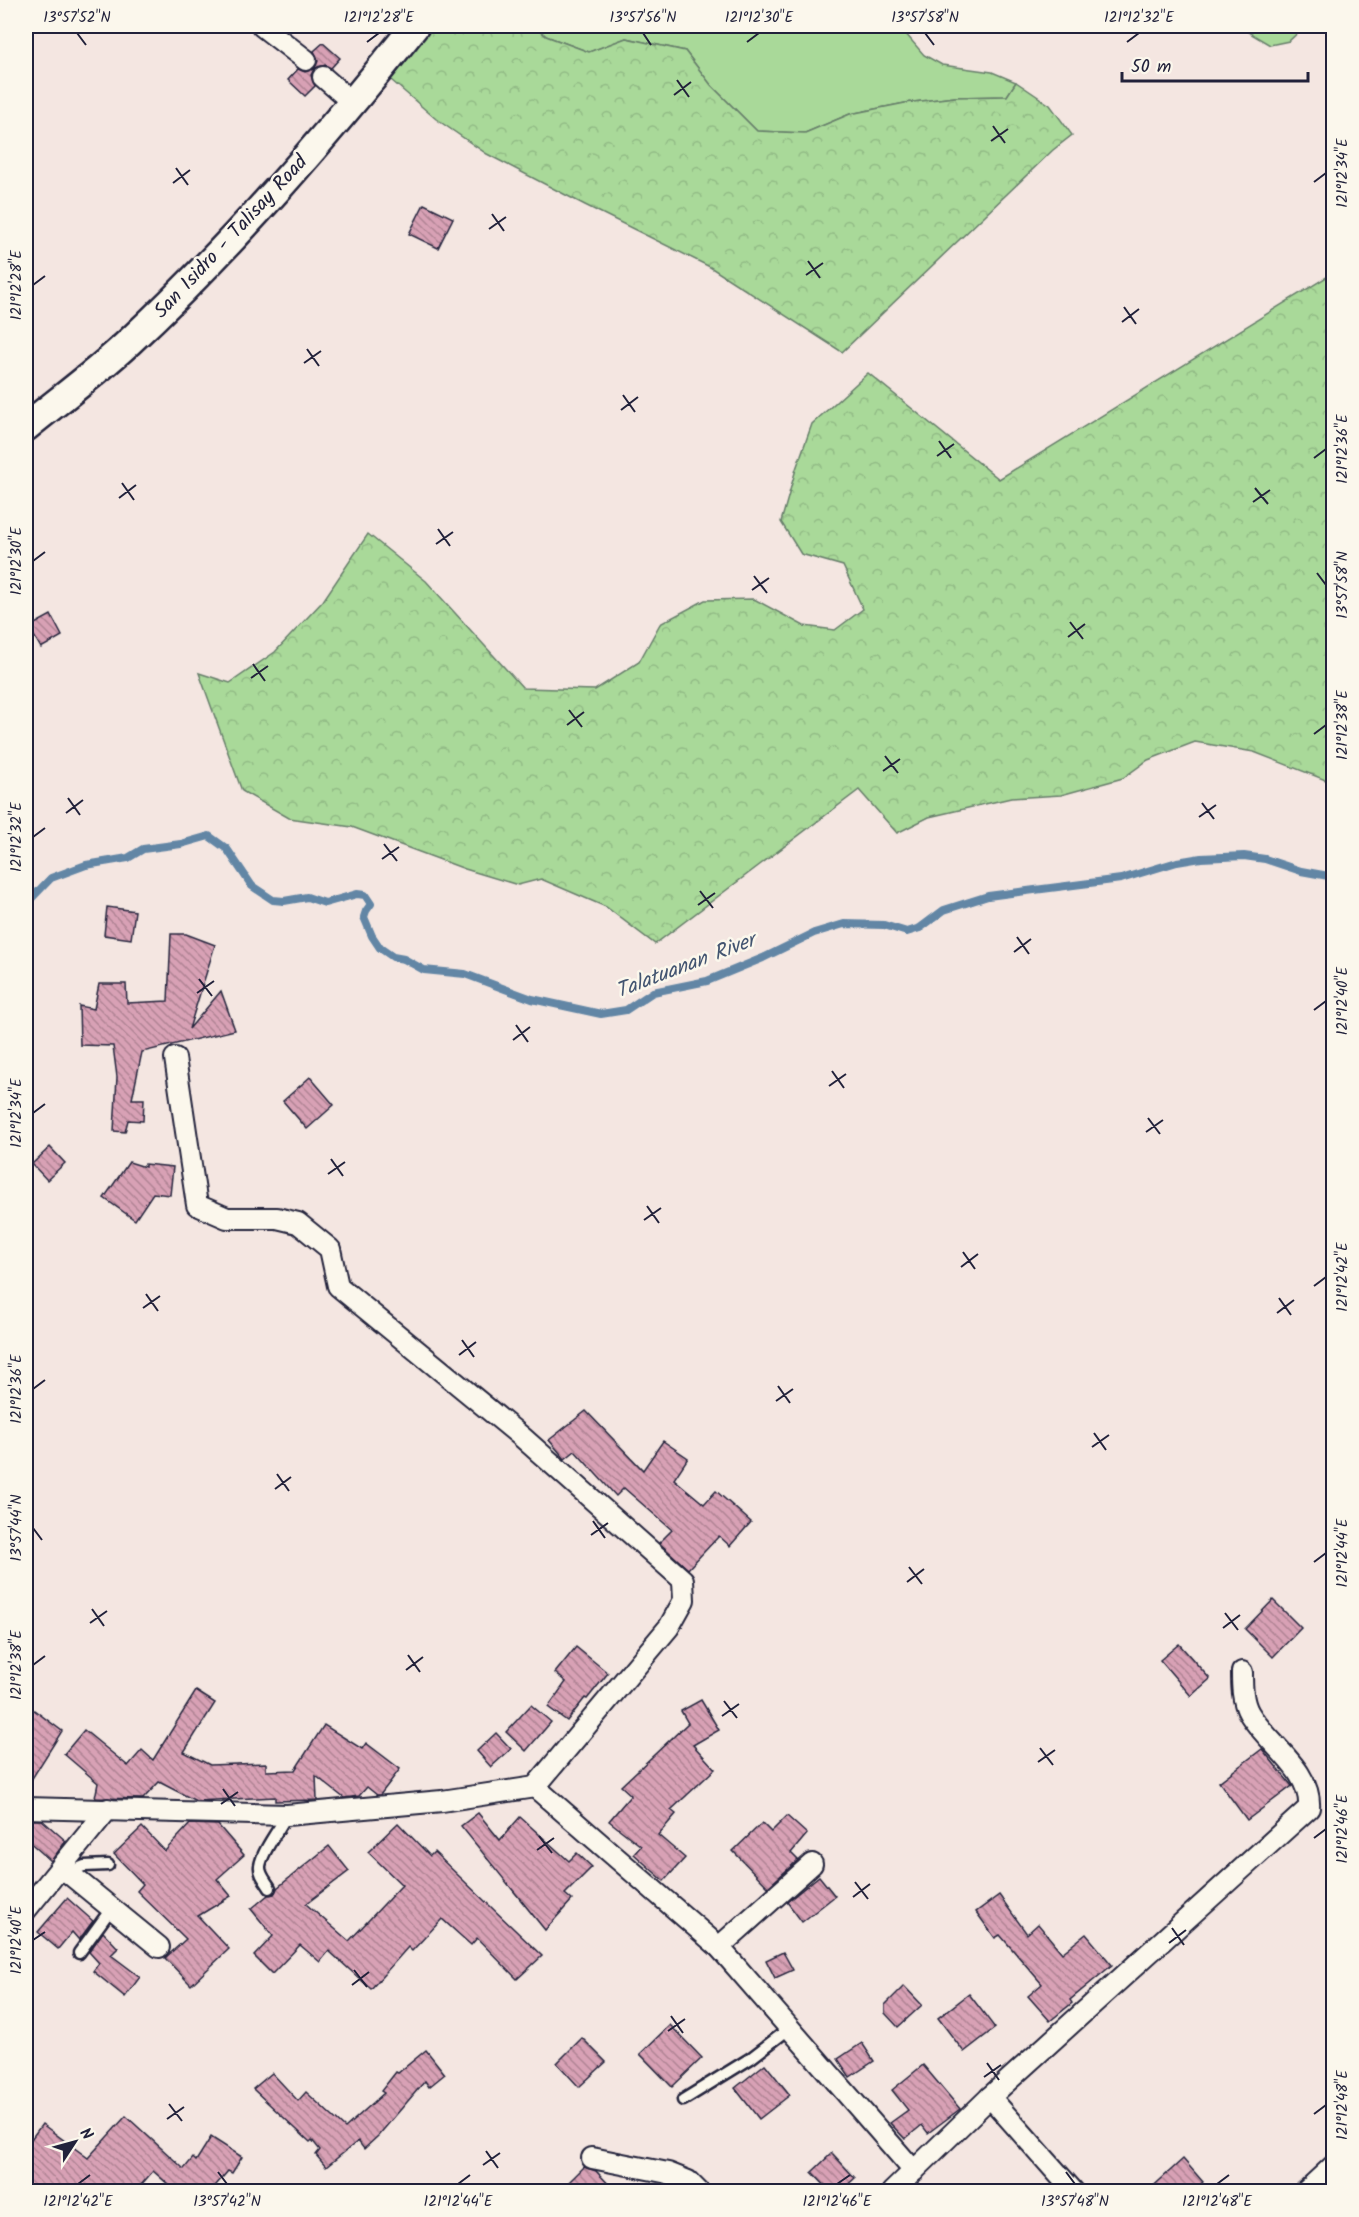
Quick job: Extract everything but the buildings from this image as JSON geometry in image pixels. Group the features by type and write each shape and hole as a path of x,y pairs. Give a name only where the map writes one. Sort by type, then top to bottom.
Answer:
{"street":[{"path":"262,26 306,60"},
{"name":"San Isidro - Talisay Road","path":"26,427 127,344 268,201 415,26"},
{"path":"323,77 352,102"},
{"path":"26,1808 288,1815 442,1801 535,1787 669,1627 684,1600 683,1580 522,1437 338,1286 330,1249 298,1223 276,1218 226,1218 197,1205 175,1058"},
{"path":"892,2192 990,2097 1309,1808 1310,1799 1305,1782 1248,1712 1242,1690 1242,1672"},
{"path":"535,1787 719,1947 914,2171"},
{"path":"26,1910 64,1870 108,1809"},
{"path":"719,1947 812,1864"},
{"path":"64,1870 159,1947"},
{"path":"990,2097 1074,2192"},
{"path":"592,2158 668,2173 688,2181 699,2192"},
{"path":"1305,2192 1334,2165"}],"lane":[{"path":"270,1888 262,1875 260,1866 267,1849 288,1815"},
{"path":"64,1870 108,1865"},
{"path":"79,1953 111,1908"},
{"path":"682,2100 751,2058 790,2028"}],"green space":[{"path":"432,26 535,26 546,36 589,52 626,38 685,51 711,85 757,131 805,133 850,114 905,103 955,97 1007,96 1016,82 1050,105 1072,135 1053,150 842,352 710,267 487,154 436,119 391,80"},
{"path":"535,26 899,26 924,55 942,65 992,72 1016,82 1007,96 955,97 905,103 850,114 805,133 757,131 711,85 685,51 626,38 589,52 546,36"},
{"path":"1238,26 1305,26 1289,41 1270,45"},
{"path":"1333,273 1333,783 1254,752 1195,742 1148,760 1123,778 1061,795 1011,798 929,817 897,833 859,790 655,944 606,907 541,879 518,885 465,869 352,827 289,818 242,791 199,673 230,683 275,652 323,601 368,534 426,581 523,688 595,690 639,662 660,624 705,600 754,599 804,626 835,630 863,609 843,566 801,554 781,522 812,424 868,373 999,479"}],"waterway":[{"name":"Talatuanan River","path":"26,904 51,878 86,865 128,858 143,849 181,844 209,836 227,849 252,886 273,900 284,901 307,897 325,903 357,894 365,895 371,904 364,917 372,936 380,948 393,957 404,959 424,970 465,974 532,999 601,1014 626,1010 653,992 707,981 763,958 814,933 844,924 884,925 907,932 920,928 944,910 988,896 1121,879 1177,862 1201,858 1244,856 1265,859 1301,871 1334,877"}]}
